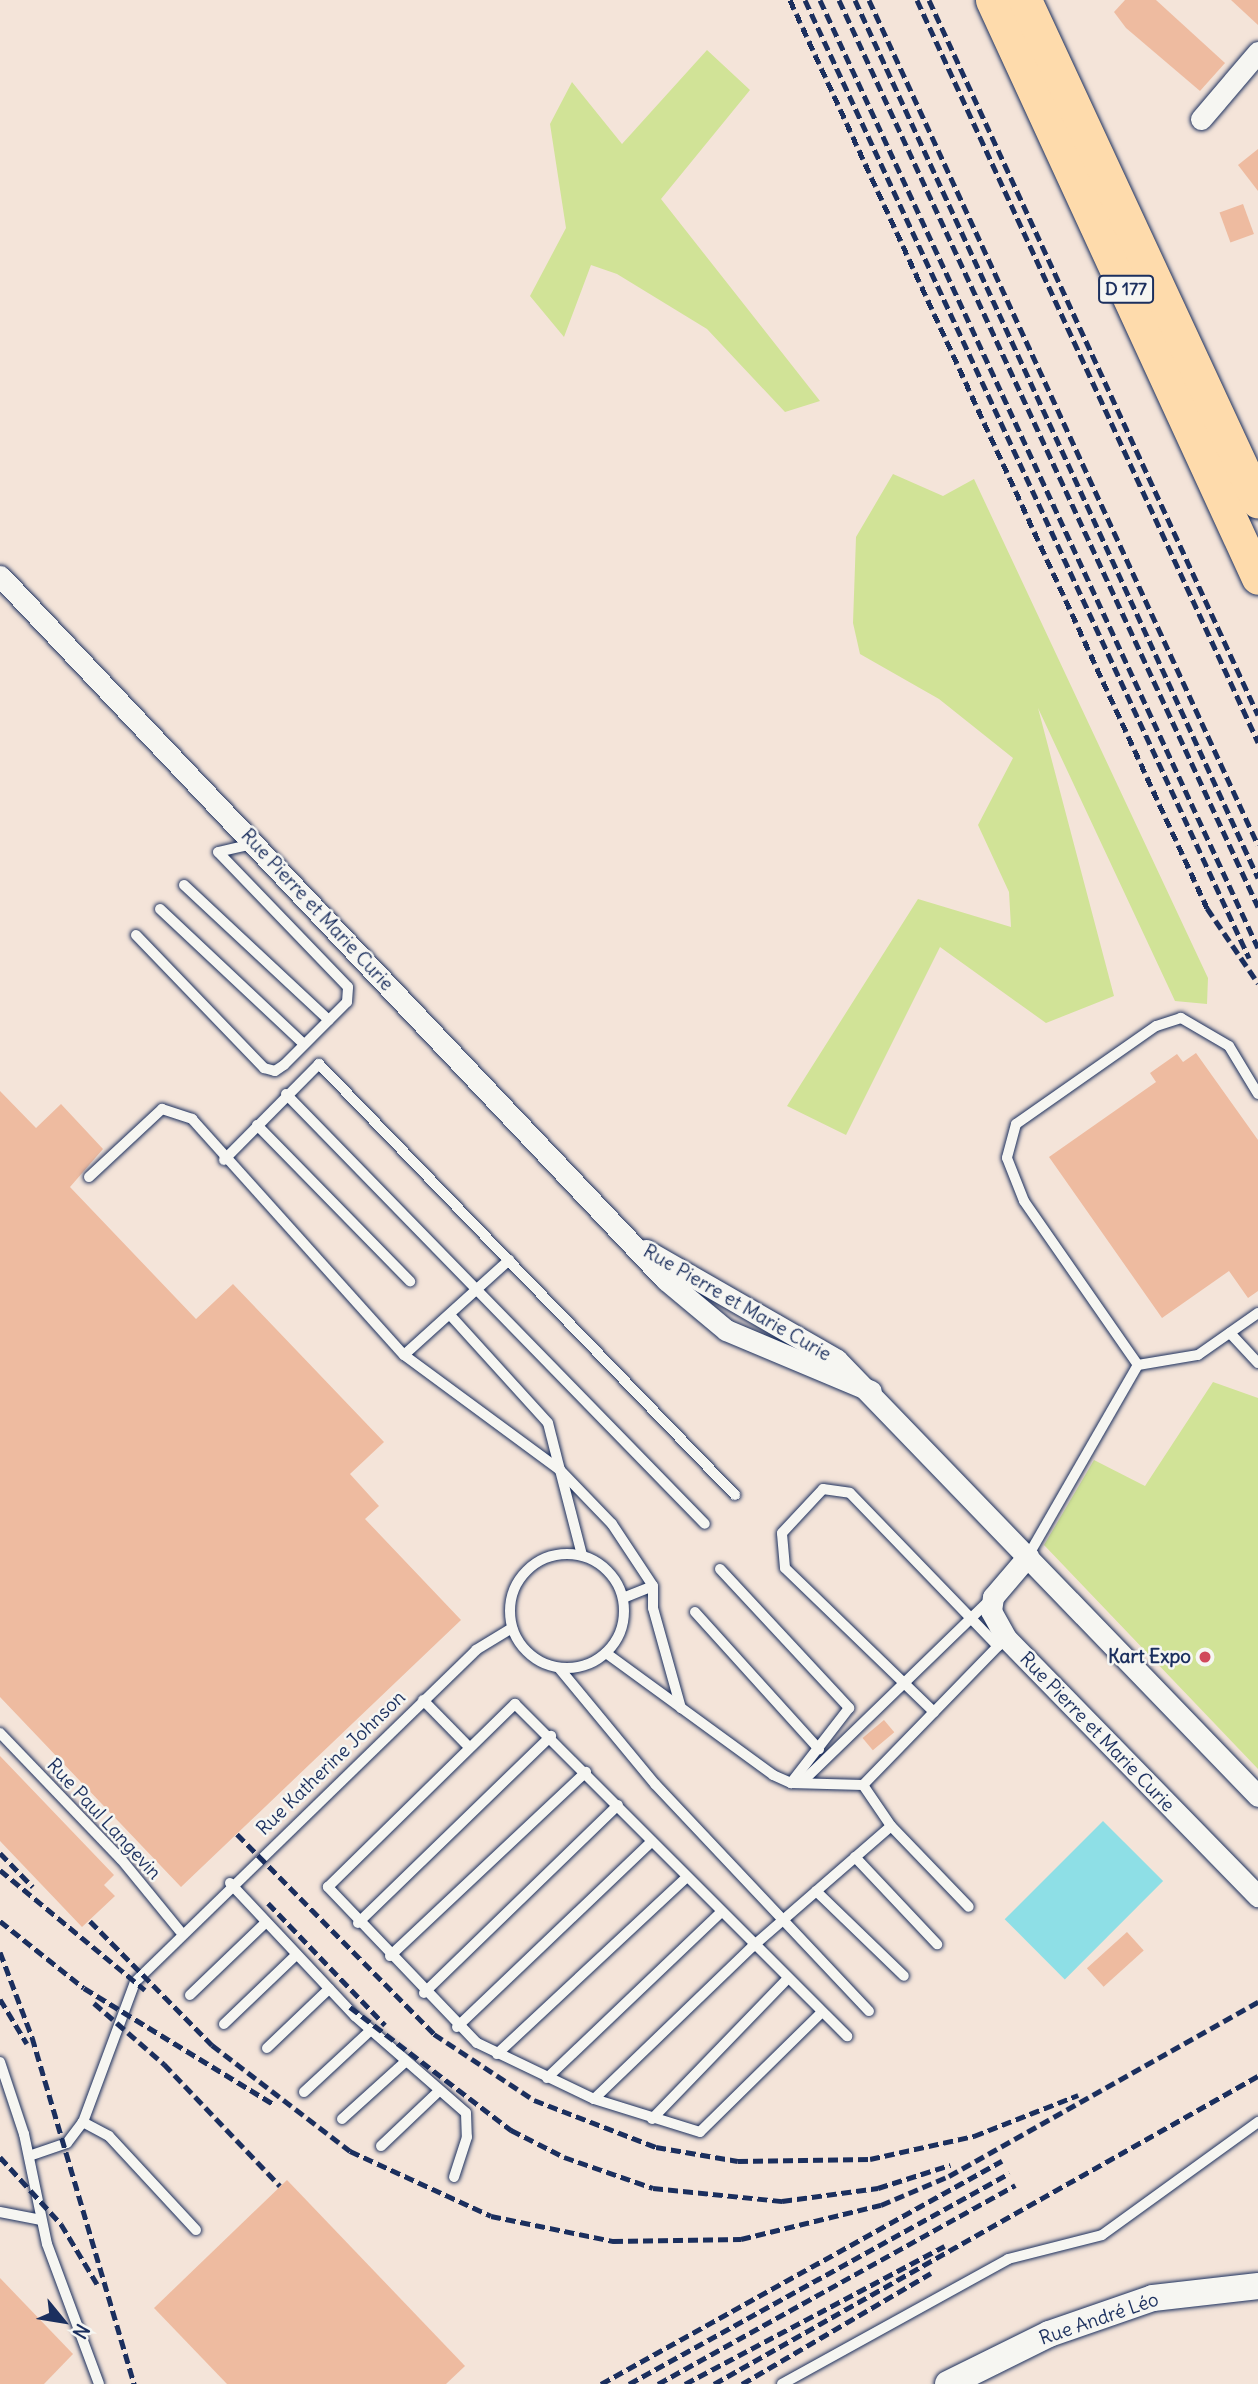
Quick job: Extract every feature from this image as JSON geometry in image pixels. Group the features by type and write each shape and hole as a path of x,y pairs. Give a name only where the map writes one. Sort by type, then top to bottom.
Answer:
{"highway":[{"name":"D 177","path":"992,0 1258,578"},
{"name":"D 177","path":"1025,0 1258,502"}],"street":[{"path":"1201,119 1258,52"},
{"name":"Rue Pierre et Marie Curie","path":"0,576 635,1244 726,1330 871,1391"},
{"name":"Rue Pierre et Marie Curie","path":"635,1244 808,1342 871,1391 1258,1796"},
{"path":"993,1597 1028,1556"},
{"name":"Rue Pierre et Marie Curie","path":"993,1597 991,1611 1002,1642 1258,1896"},
{"name":"Rue André Léo","path":"948,2384 1049,2334 1153,2298 1258,2286"}],"lane":[{"path":"136,935 264,1068 275,1071 347,1002 348,987 218,852 254,843"},
{"path":"184,885 329,1020"},
{"path":"160,909 304,1044"},
{"path":"1138,1365 1024,1201 1007,1158 1016,1124 1156,1026 1181,1018 1229,1046 1258,1094"},
{"path":"224,1160 286,1094 319,1064 735,1495"},
{"path":"286,1094 475,1291 705,1524"},
{"path":"89,1177 162,1110 192,1119 224,1160 404,1355 560,1470 612,1524 653,1586 653,1608 681,1708"},
{"path":"257,1125 410,1281"},
{"path":"404,1355 451,1316 509,1260"},
{"path":"1138,1365 1198,1355 1258,1313"},
{"path":"451,1316 548,1423 582,1556"},
{"path":"1230,1333 1258,1363"},
{"path":"1028,1556 1138,1365"},
{"path":"606,1653 681,1708 796,1783 863,1785 934,1712 1002,1642 971,1619 850,1493 823,1489 782,1533 779,1554 785,1568 934,1712"},
{"path":"562,1553 582,1556 608,1571 623,1598 624,1618 606,1653 579,1667 559,1668 540,1662 512,1628 511,1597 532,1566 562,1553"},
{"path":"720,1569 845,1697 847,1716 819,1749 796,1783"},
{"path":"623,1598 653,1586"},
{"path":"796,1783 993,1597"},
{"path":"695,1612 819,1749"},
{"name":"Rue Katherine Johnson","path":"83,2122 135,1982 180,1931 476,1650 512,1628"},
{"path":"559,1668 655,1784 869,2011"},
{"path":"423,1700 469,1747"},
{"path":"822,2012 707,2130 652,2119 594,2099 547,2078 497,2054 457,2027 330,1893 331,1880 515,1704 551,1736 752,1947 787,1979 822,2012 847,2036"},
{"name":"Rue Paul Langevin","path":"0,1733 121,1859 180,1931"},
{"path":"358,1923 551,1736"},
{"path":"390,1956 586,1772"},
{"path":"863,1785 891,1826 969,1907"},
{"path":"424,1993 618,1805"},
{"path":"594,2099 752,1947 891,1826"},
{"path":"457,2027 652,1841"},
{"path":"855,1857 937,1944"},
{"path":"497,2054 686,1878"},
{"path":"230,1883 328,1989 405,2062 466,2113 467,2137 454,2178"},
{"path":"816,1891 904,1976"},
{"path":"547,2078 720,1913"},
{"path":"190,1995 267,1922"},
{"path":"224,2024 296,1955"},
{"path":"652,2119 787,1979"},
{"path":"267,2048 328,1989"},
{"path":"304,2092 371,2030"},
{"path":"0,2062 29,2156 41,2220 99,2384"},
{"path":"342,2119 405,2062"},
{"path":"381,2146 439,2091"},
{"path":"29,2156 67,2143 83,2122 109,2136 196,2230"},
{"path":"782,2384 1008,2259 1102,2235 1258,2122"},
{"path":"0,2212 41,2220"}],"green space":[{"path":"707,50 750,90 661,199 820,401 785,412 707,329 617,274 591,265 564,337 530,296 566,228 550,124 572,82 622,144"},
{"path":"893,474 943,496 974,479 1208,978 1207,1004 1175,1001 1038,708 1114,996 1046,1023 940,947 846,1135 787,1106 918,899 1011,927 1009,892 978,825 1013,758 939,699 860,654 853,623 856,537"},
{"name":"Kart Expo","path":"1213,1382 1258,1398 1258,1769 1044,1545 1094,1460 1145,1486"}],"water":[{"path":"1103,1821 1163,1881 1065,1979 1005,1919"}],"building":[{"path":"1125,0 1156,0 1225,63 1200,91 1126,28 1114,12"},
{"path":"1231,0 1258,0 1258,25"},
{"path":"1258,149 1258,191 1238,165"},
{"path":"1243,204 1254,234 1230,243 1220,213"},
{"path":"1196,1053 1258,1140 1258,1291 1248,1298 1229,1271 1162,1318 1049,1157 1156,1082 1150,1073 1177,1054 1183,1062"},
{"path":"0,1091 36,1128 61,1104 103,1149 70,1187 196,1319 233,1284 384,1442 350,1474 379,1506 365,1519 461,1620 181,1887 0,1697"},
{"path":"884,1720 894,1732 873,1750 863,1738"},
{"path":"0,1756 114,1875 104,1885 115,1896 82,1927 0,1841"},
{"path":"1127,1932 1144,1951 1104,1987 1087,1968"},
{"path":"287,2180 465,2366 446,2384 227,2384 154,2308"},
{"path":"0,2278 73,2354 44,2384 0,2384"}],"railway":[{"path":"790,0 1207,908 1258,983"},
{"path":"805,0 1249,958"},
{"path":"820,0 1258,948"},
{"path":"839,0 1258,907"},
{"path":"855,0 1258,878"},
{"path":"869,0 1258,845"},
{"path":"917,0 1258,742"},
{"path":"929,0 1258,715"},
{"path":"237,1834 434,2034 534,2100 656,2147 738,2161 870,2159 974,2136 1078,2095"},
{"path":"0,1853 33,1887"},
{"path":"0,1870 145,1990"},
{"path":"268,1903 385,2025"},
{"path":"0,1921 84,1988 273,2104"},
{"path":"90,1921 212,2045 350,2151 491,2216 613,2241 741,2239 881,2205 949,2176 1258,2002"},
{"path":"0,1952 32,2037 134,2384"},
{"path":"0,1999 27,2044"},
{"path":"94,2003 164,2064 280,2186"},
{"path":"350,2007 511,2130 564,2157 653,2188 782,2201 878,2188 950,2165"},
{"path":"714,2384 1258,2076"},
{"path":"0,2157 61,2224 97,2284"},
{"path":"601,2384 1002,2161"},
{"path":"629,2384 1009,2173"},
{"path":"658,2384 1015,2185"},
{"path":"685,2384 945,2246"},
{"path":"742,2384 931,2273"}],"place":[{"name":"Kart Expo","path":"1205,1657"}]}
